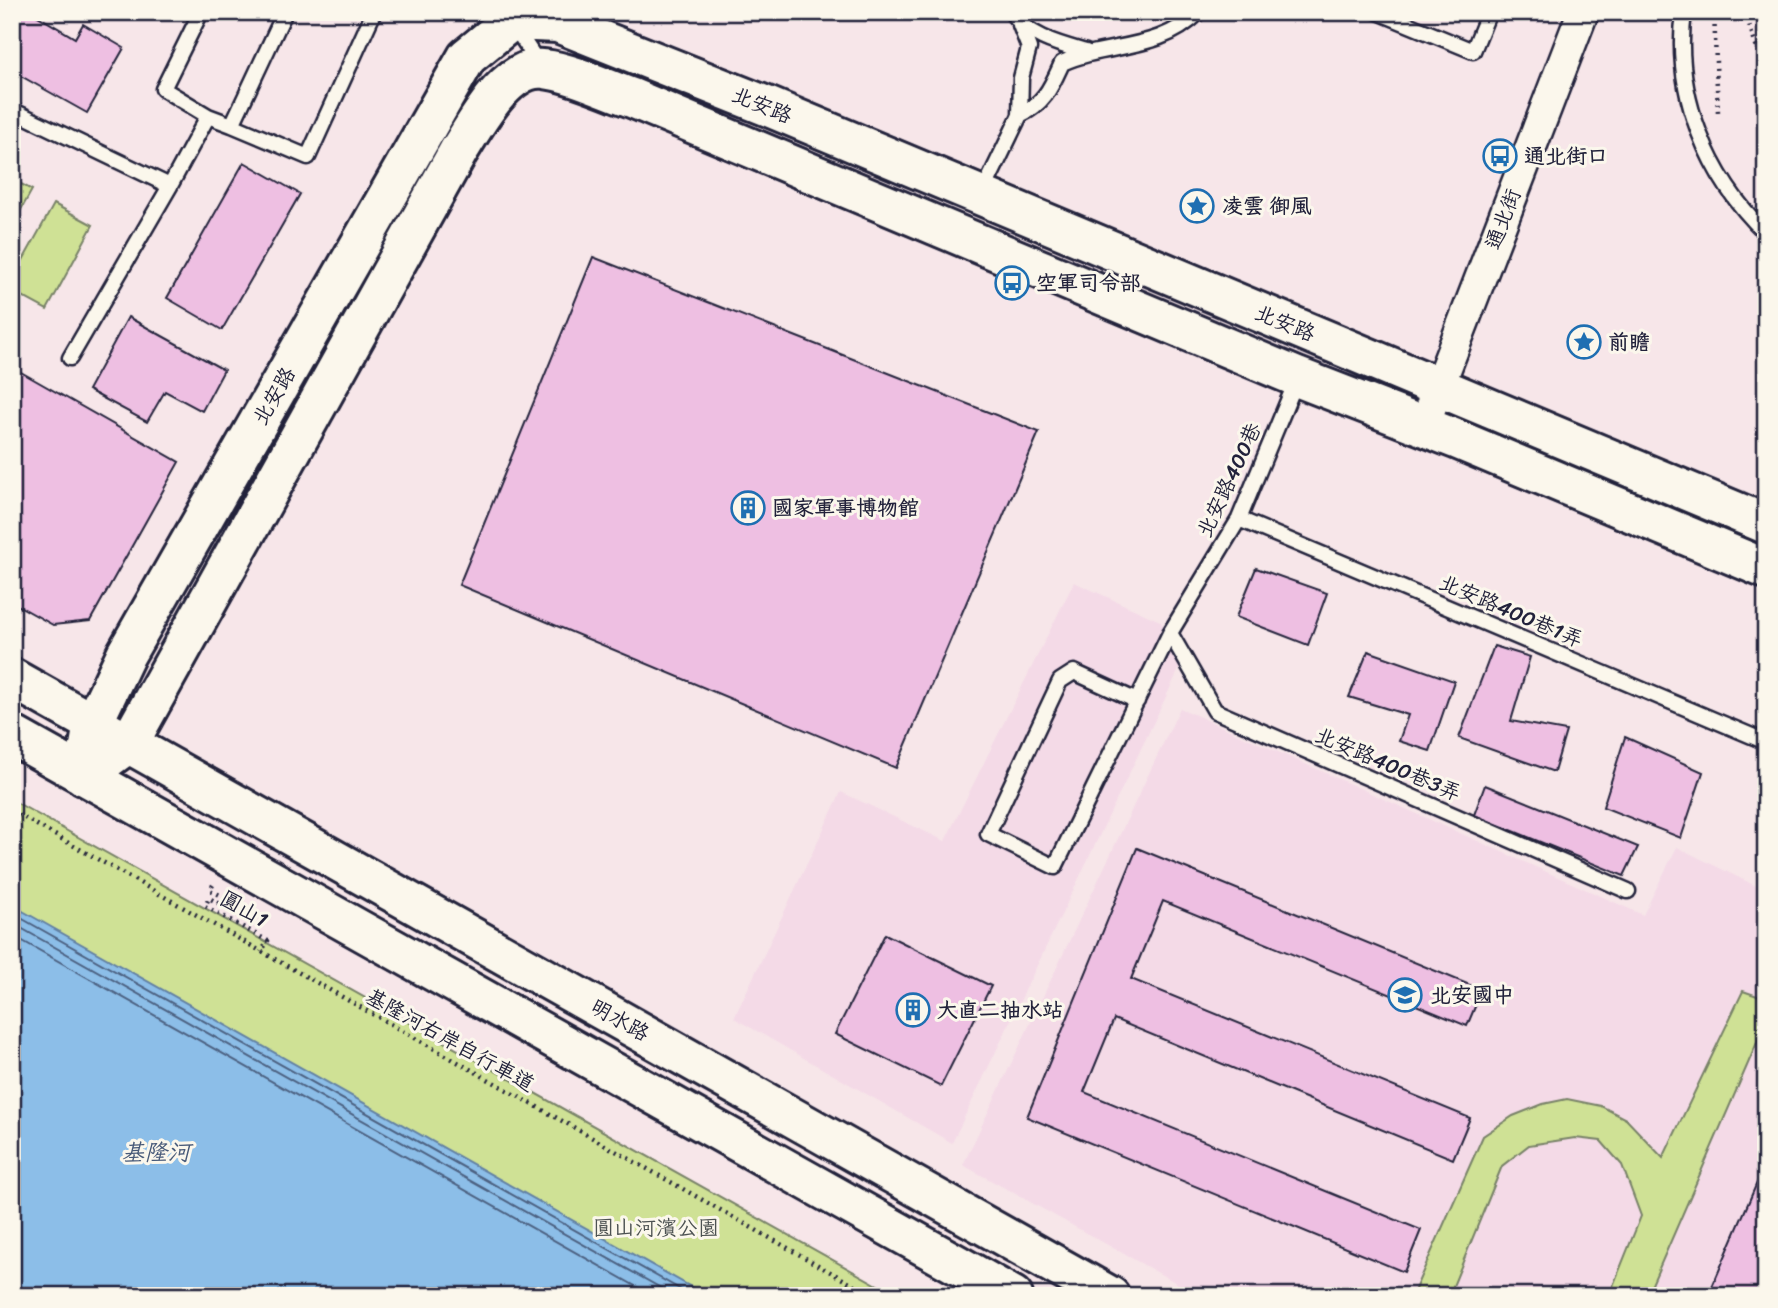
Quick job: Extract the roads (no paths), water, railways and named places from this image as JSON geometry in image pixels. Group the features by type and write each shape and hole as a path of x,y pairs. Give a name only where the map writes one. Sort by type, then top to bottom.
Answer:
{"main road":[{"name":"北安路","path":"84,776 93,723 126,654 467,57 508,15 558,23 1766,524"},
{"name":"北安路","path":"84,776 129,743 458,152 495,94 514,78 542,68 632,98 1297,377 1766,569"},
{"path":"12,678 129,743"},
{"path":"12,735 1013,1296"},
{"name":"明水路","path":"129,743 1110,1296"}],"street":[{"name":"通北街","path":"1423,427 1583,12"},
{"path":"962,236 980,197"}],"lane":[{"path":"201,12 163,89 208,116 308,157 373,14 369,12"},
{"path":"232,125 285,12"},
{"path":"980,197 1020,115 1021,78 1029,48 1020,25 1011,12"},
{"path":"1020,115 1043,100 1062,63 1086,52 1162,39 1199,12"},
{"path":"1378,12 1473,51 1489,12"},
{"path":"1684,12 1684,70 1696,125 1718,176 1747,215 1766,233"},
{"path":"508,15 542,68"},
{"path":"1020,25 1052,43 1086,52"},
{"path":"12,110 170,186"},
{"path":"71,358 208,116"},
{"name":"北安路400巷","path":"1137,701 1074,672 1060,681 988,834 1055,867 1137,701 1170,634 1239,519 1297,377"},
{"name":"北安路400巷1弄","path":"1239,519 1766,742"},
{"name":"北安路400巷3弄","path":"1170,634 1215,711 1628,891"}],"water":[{"name":"基隆河","path":"12,905 707,1296 12,1296"}],"place":[{"name":"通北街口","path":"1500,156"},
{"name":"凌雲 御風","path":"1197,206"},
{"name":"空軍司令部","path":"1012,283"},
{"name":"前瞻","path":"1584,342"},
{"name":"國家軍事博物館","path":"748,508"},
{"name":"北安國中","path":"1405,995"},
{"name":"大直二抽水站","path":"913,1010"}],"park label":[{"name":"圓山河濱公園","path":"656,1228"}]}
